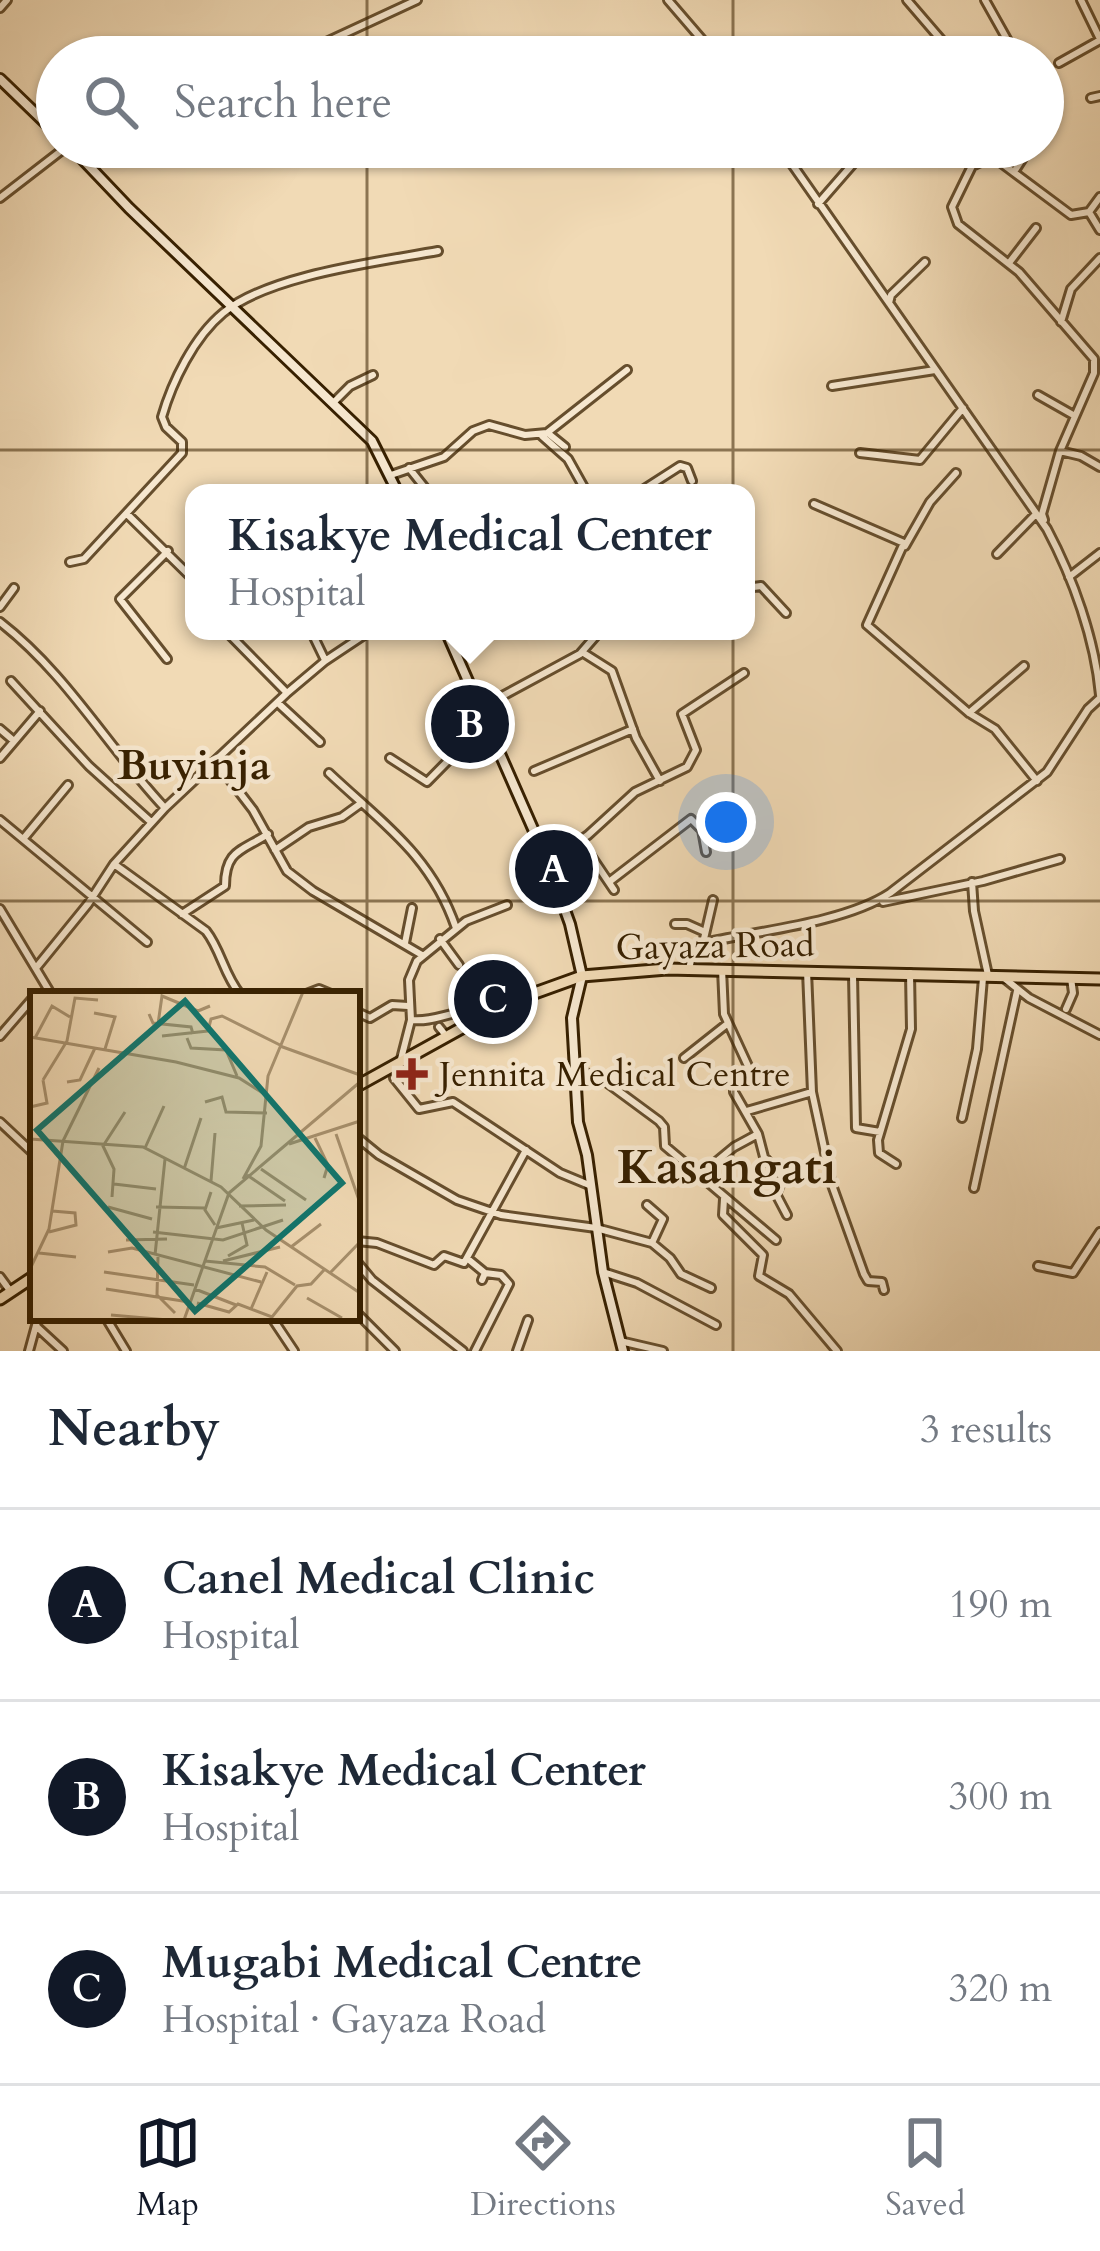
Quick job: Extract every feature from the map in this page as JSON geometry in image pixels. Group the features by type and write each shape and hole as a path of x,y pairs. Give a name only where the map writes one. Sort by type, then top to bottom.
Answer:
{"main road":[{"name":"Gayaza Road","path":"360,1084 527,994 583,976 722,969 1100,979"},
{"path":"0,1299 30,1278"}],"street":[{"path":"0,8 7,0"},
{"path":"339,36 417,0"},
{"path":"668,0 699,36"},
{"path":"907,0 938,36"},
{"path":"985,0 1005,36"},
{"path":"1064,60 1100,40 1081,0"},
{"path":"0,79 36,114"},
{"path":"0,197 39,168"},
{"path":"90,168 372,441 394,484"},
{"path":"794,168 1040,514 1069,577 1094,658 1100,696 1055,763 1037,781 867,906"},
{"path":"818,204 850,168"},
{"path":"971,168 954,200 953,217 1009,263 1097,358 1040,514"},
{"path":"1008,168 1068,214 1089,212 1100,197"},
{"path":"1014,172 1017,168"},
{"path":"1089,212 1100,230"},
{"path":"1009,263 1036,228"},
{"path":"70,562 84,559 182,453 182,442 162,420 168,397 215,320 232,306 310,275 437,251"},
{"path":"1061,322 1072,289 1100,258"},
{"path":"889,303 891,295 926,262"},
{"path":"544,434 627,370"},
{"path":"832,386 938,370"},
{"path":"334,402 350,386 374,374"},
{"path":"1038,395 1075,416"},
{"path":"860,453 920,460 963,408"},
{"path":"391,475 444,457 473,431 489,425 544,434 565,447"},
{"path":"544,434 561,450 582,484"},
{"path":"1060,451 1100,467"},
{"path":"652,484 680,466 687,468 692,481"},
{"path":"410,468 422,484"},
{"path":"956,472 930,502 867,625 969,713 995,729 1037,781"},
{"path":"814,504 905,545"},
{"path":"127,514 185,570"},
{"path":"998,554 1033,514 1040,514"},
{"path":"167,658 120,597 168,551"},
{"path":"1069,577 1100,553"},
{"path":"755,587 761,586 786,613"},
{"path":"0,607 14,588"},
{"path":"0,622 42,657 76,695 165,808"},
{"path":"235,640 287,693"},
{"path":"315,640 325,661"},
{"path":"36,968 151,822 287,693 356,640"},
{"path":"450,640 548,863 583,976 572,1018 573,1070 603,1272 622,1346 663,1351"},
{"path":"480,708 582,652 592,640"},
{"path":"582,652 612,670 633,729 660,781"},
{"path":"969,713 1024,666"},
{"path":"548,863 581,841 635,792 686,766 696,753 682,714 744,673"},
{"path":"11,681 89,766 151,822"},
{"path":"278,703 320,742"},
{"path":"0,758 40,711"},
{"path":"390,758 427,782 438,776 486,722"},
{"path":"0,729 14,741"},
{"path":"534,771 633,729"},
{"path":"217,763 268,834 287,872 422,955"},
{"path":"328,773 428,868 456,928"},
{"path":"24,839 68,785"},
{"path":"275,850 309,827 342,817 361,803"},
{"path":"581,841 612,886 691,819 702,830 706,852"},
{"path":"0,820 147,942"},
{"path":"182,914 218,894 225,886 225,866 233,856 268,834"},
{"path":"689,969 693,952 703,943 1060,860"},
{"path":"114,864 211,936 225,973 238,991"},
{"path":"962,1118 986,975 972,882"},
{"path":"703,943 713,900"},
{"path":"401,1063 411,1020 411,971 422,955 456,928 507,905"},
{"path":"405,944 412,908"},
{"path":"0,910 49,991"},
{"path":"675,924 705,932"},
{"path":"440,939 459,964"},
{"path":"722,969 727,1024 748,1066 733,1088 758,1134 764,1156 783,1178 776,1194 787,1215"},
{"path":"807,971 812,1092 832,1185 860,1265 868,1281 880,1281 884,1290"},
{"path":"853,971 856,1128 880,1132"},
{"path":"896,1164 879,1153 880,1132 911,1029 910,973"},
{"path":"1001,976 1018,991 1100,1035"},
{"path":"1066,1009 1073,993 1071,978"},
{"path":"40,991 45,985"},
{"path":"974,1188 1018,991"},
{"path":"0,1036 30,1002"},
{"path":"360,1013 370,1018 392,1005 408,1006"},
{"path":"411,1020 429,1021 463,1009 484,1015"},
{"path":"684,1058 727,1024"},
{"path":"573,1070 598,1076 659,1121 664,1127 664,1146 724,1199"},
{"path":"394,1078 419,1108 453,1102 560,1173 589,1185"},
{"path":"745,1110 812,1092"},
{"path":"0,1122 30,1150"},
{"path":"700,1176 758,1134"},
{"path":"360,1139 421,1179 490,1212 596,1228 652,1244 681,1274 711,1288"},
{"path":"360,1241 434,1264 444,1256 461,1263 468,1259 526,1150"},
{"path":"724,1199 731,1198 776,1240"},
{"path":"724,1199 722,1215 764,1255 759,1276 789,1294 837,1351"},
{"path":"647,1205 662,1220 652,1244"},
{"path":"1038,1266 1073,1273 1100,1232"},
{"path":"468,1259 483,1276 501,1275 509,1284 475,1351"},
{"path":"360,1266 463,1351"},
{"path":"603,1272 637,1282 716,1325"},
{"path":"0,1277 11,1292"},
{"path":"360,1316 395,1351"},
{"path":"517,1351 528,1320"},
{"path":"108,1321 126,1351"},
{"path":"274,1321 294,1351"},
{"path":"29,1351 38,1322"},
{"path":"38,1322 63,1351"}],"place":[{"name":"Kisakye Medical Center","path":"470,724"},
{"name":"Canel Medical Clinic","path":"554,869"},
{"name":"Mugabi Medical Centre","path":"493,999"},
{"name":"Jennita Medical Centre","path":"412,1074"}],"district":[{"name":"Buyinja","path":"194,765"},
{"name":"Kasangati","path":"727,1167"}]}
